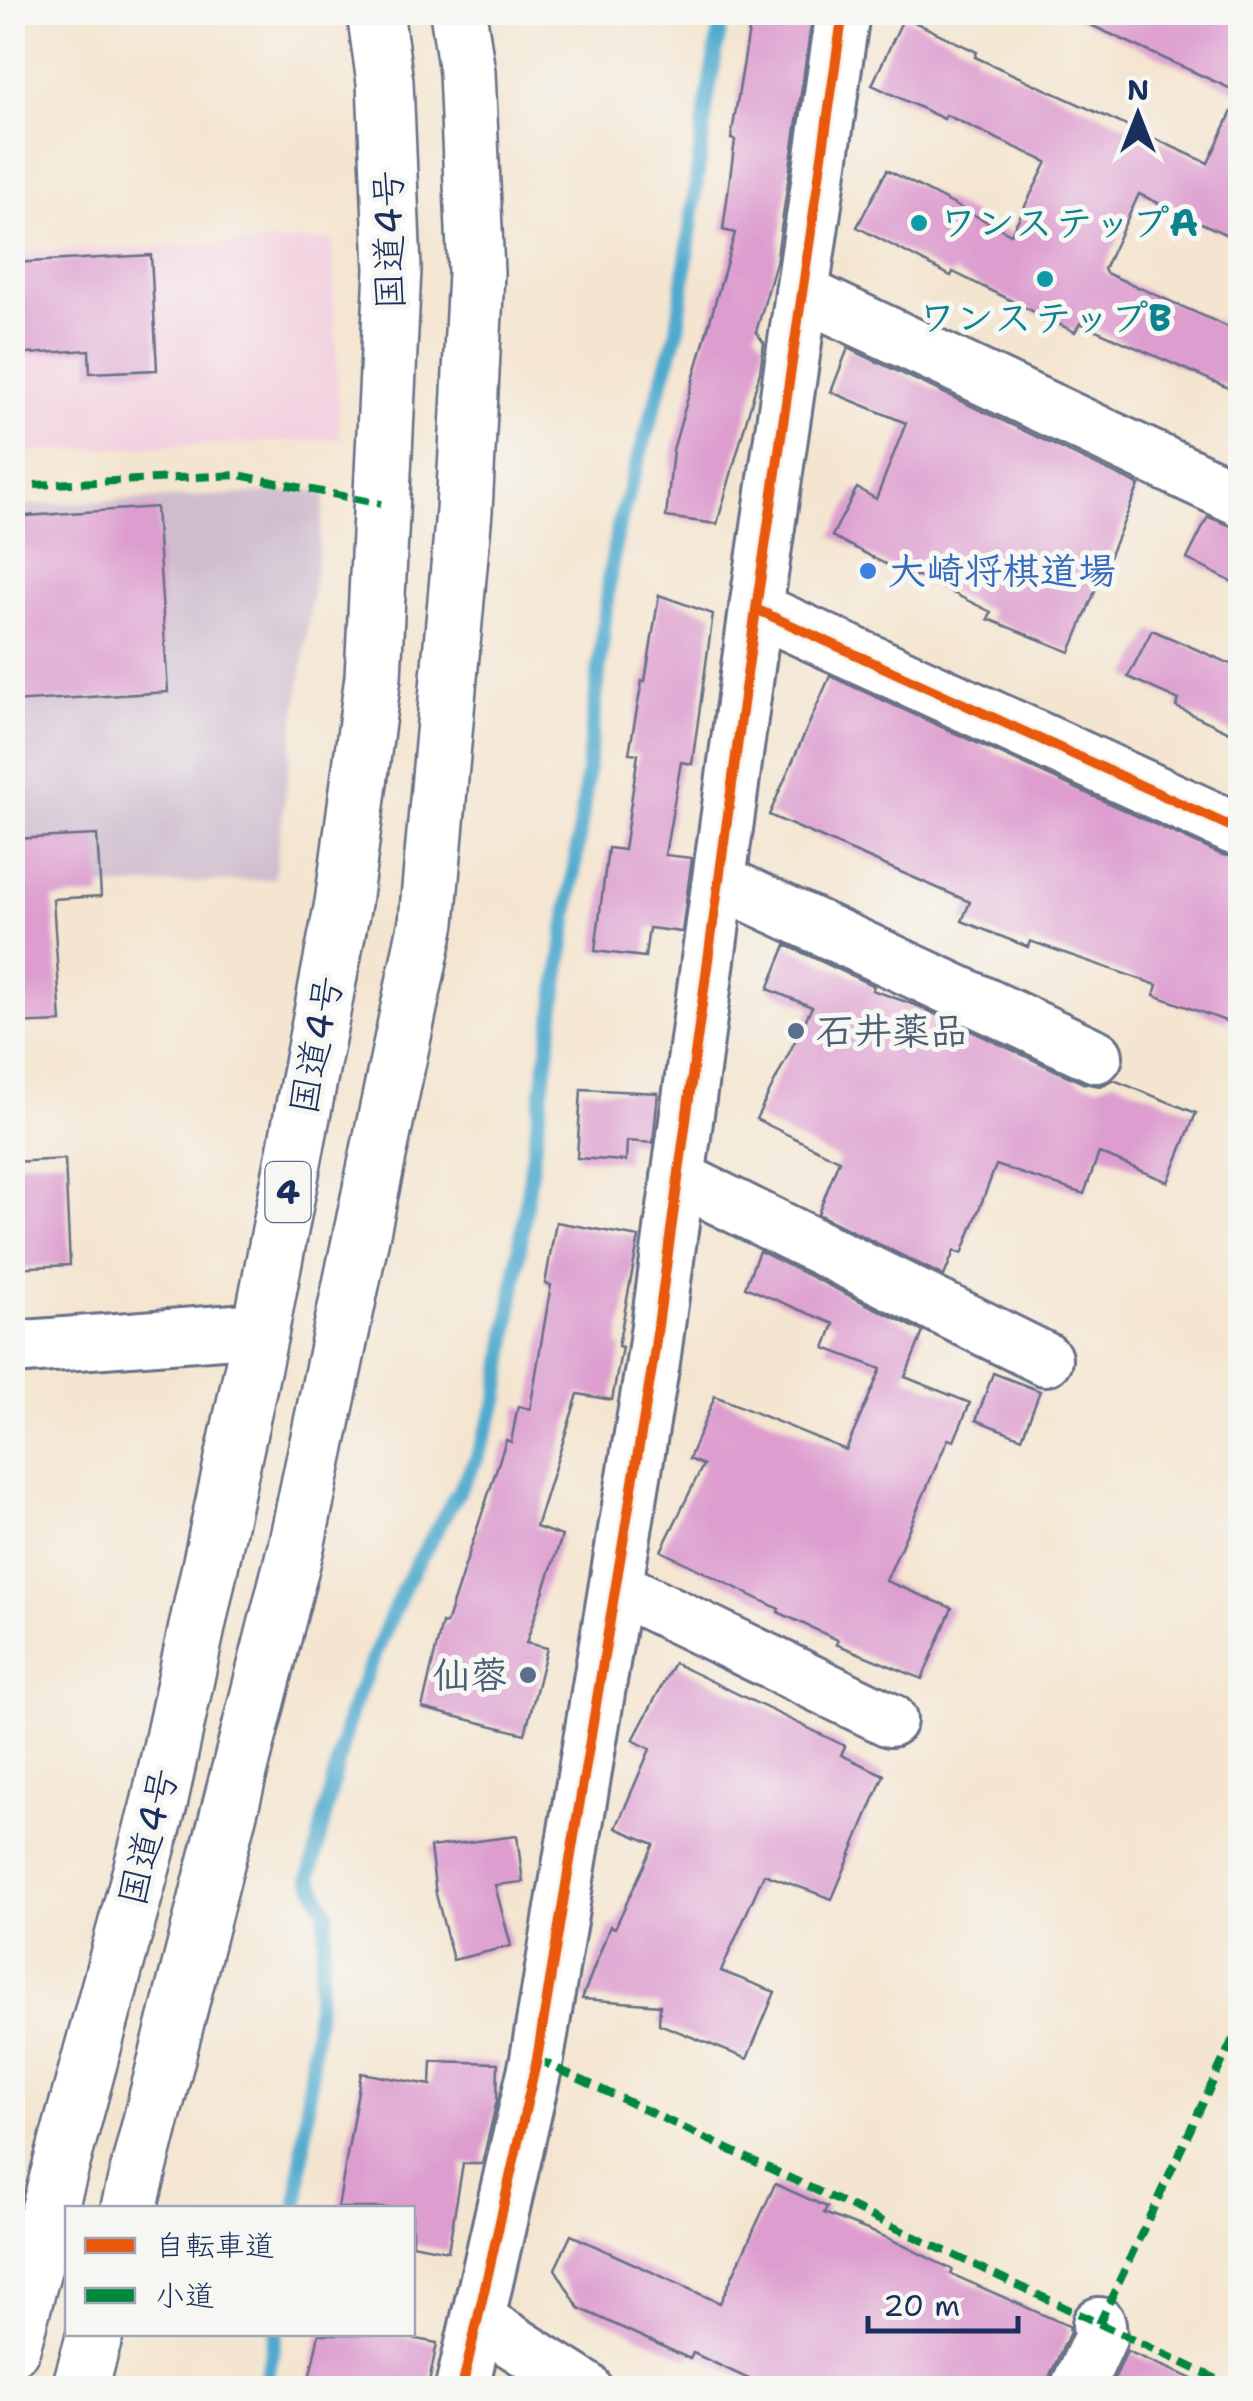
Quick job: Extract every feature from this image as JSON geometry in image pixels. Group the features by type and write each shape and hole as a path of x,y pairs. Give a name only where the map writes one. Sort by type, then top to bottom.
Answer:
{"highway":[{"name":"国道4号","path":"12,2348 158,1804 262,1329 343,903 373,677 393,270 385,82 375,12"},
{"name":"国道4号","path":"130,2206 296,1546 427,922 464,511 476,273 466,72 458,12"},
{"path":"80,2388 94,2336"}],"street":[{"path":"462,2388 537,2059 654,1362 756,609 843,12"},
{"path":"802,293 1240,498"},
{"path":"756,609 1234,828"},
{"path":"718,882 1096,1056"},
{"path":"678,1178 1046,1359"},
{"path":"12,1348 262,1329"},
{"path":"616,1587 890,1720"},
{"path":"480,2321 586,2388"},
{"path":"1077,2388 1100,2338 1099,2324"}],"shaded area":[{"path":"332,240 340,439 13,452 12,252"},
{"path":"326,490 274,879 13,891 13,506"}],"building":[{"path":"752,12 813,12 776,263 756,332 764,343 760,372 717,524 666,517 673,450 735,233 723,230 735,140 731,139"},
{"path":"1062,12 1240,12 1240,93"},
{"path":"904,17 977,52 975,57 1208,163 1240,94 1240,241 1139,194 1104,269 1240,332 1240,393 1080,323 1075,332 953,272 951,276 857,227 887,170 1011,234 1047,162 872,85"},
{"path":"151,255 157,370 90,373 89,350 12,355 12,263"},
{"path":"848,348 1139,485 1070,652 988,619 991,612 916,575 914,579 832,536 857,488 876,499 906,423 831,392"},
{"path":"156,507 168,692 12,702 12,517"},
{"path":"1208,517 1240,529 1240,586 1187,559"},
{"path":"659,595 713,614 692,764 681,762 665,855 692,858 682,932 649,928 645,957 595,951 608,848 624,850 638,754 629,753"},
{"path":"1152,630 1240,668 1240,737 1176,707 1179,700 1128,677"},
{"path":"830,676 1222,855 1240,857 1240,986 1228,1022 1154,995 1157,985 1030,941 1028,947 962,921 970,902 769,815"},
{"path":"97,835 101,896 53,899 61,1022 12,1024 12,839"},
{"path":"786,945 874,986 872,990 918,1006 1083,1083 1100,1086 1114,1080 1196,1113 1168,1182 1099,1153 1084,1194 996,1165 962,1254 954,1251 944,1276 818,1214 839,1160 756,1119 812,1007 768,989"},
{"path":"581,1089 658,1093 653,1143 627,1141 626,1161 577,1158"},
{"path":"65,1159 70,1265 12,1268 12,1162"},
{"path":"556,1222 639,1237 612,1400 578,1394 536,1527 562,1536 526,1643 547,1648 525,1734 422,1708 442,1623 446,1624 506,1440 511,1442 518,1406 530,1409 551,1285 545,1284"},
{"path":"759,1251 923,1332 905,1377 970,1403 954,1441 948,1439 886,1581 952,1608 922,1679 836,1644 838,1640 661,1551 703,1465 689,1459 715,1396 846,1450 881,1369 825,1348 834,1324 745,1287"},
{"path":"993,1373 1040,1391 1022,1438 976,1420"},
{"path":"674,1663 845,1746 841,1755 884,1775 832,1899 764,1874 721,1971 775,1992 747,2059 659,2024 660,2005 582,1999 610,1926 615,1928 654,1844 616,1828 650,1749 633,1740"},
{"path":"517,1836 523,1882 495,1885 511,1946 453,1960 436,1894 430,1847"},
{"path":"432,2061 498,2063 497,2100 482,2164 463,2164 448,2251 415,2245 415,2206 338,2206 361,2073 431,2085"},
{"path":"775,2184 827,2207 824,2213 888,2238 953,2270 951,2274 1069,2326 1047,2388 768,2388 693,2353 690,2359 579,2308 555,2269 571,2235 720,2303"},
{"path":"319,2336 401,2336 437,2343 428,2388 307,2388"},
{"path":"1127,2351 1214,2388 1110,2388"}],"waterway":[{"path":"297,2206 327,1913 310,1877 350,1712 405,1585 476,1460 498,1399 584,801 610,573 618,527 677,332 707,101 723,12"},
{"path":"265,2388 276,2336"}],"marked path":[{"path":"12,486 239,475 381,504"},
{"path":"1099,2324 1240,2024"},
{"path":"537,2059 1236,2388"}],"cycle path":[{"path":"462,2388 537,2059 653,1362 843,12"},
{"path":"756,609 1234,828"}],"place":[{"name":"ワンステップA","path":"919,223"},
{"name":"ワンステップB","path":"1045,279"},
{"name":"大崎将棋道場","path":"868,571"},
{"name":"石井薬品","path":"796,1031"},
{"name":"仙蓉","path":"528,1675"}]}
